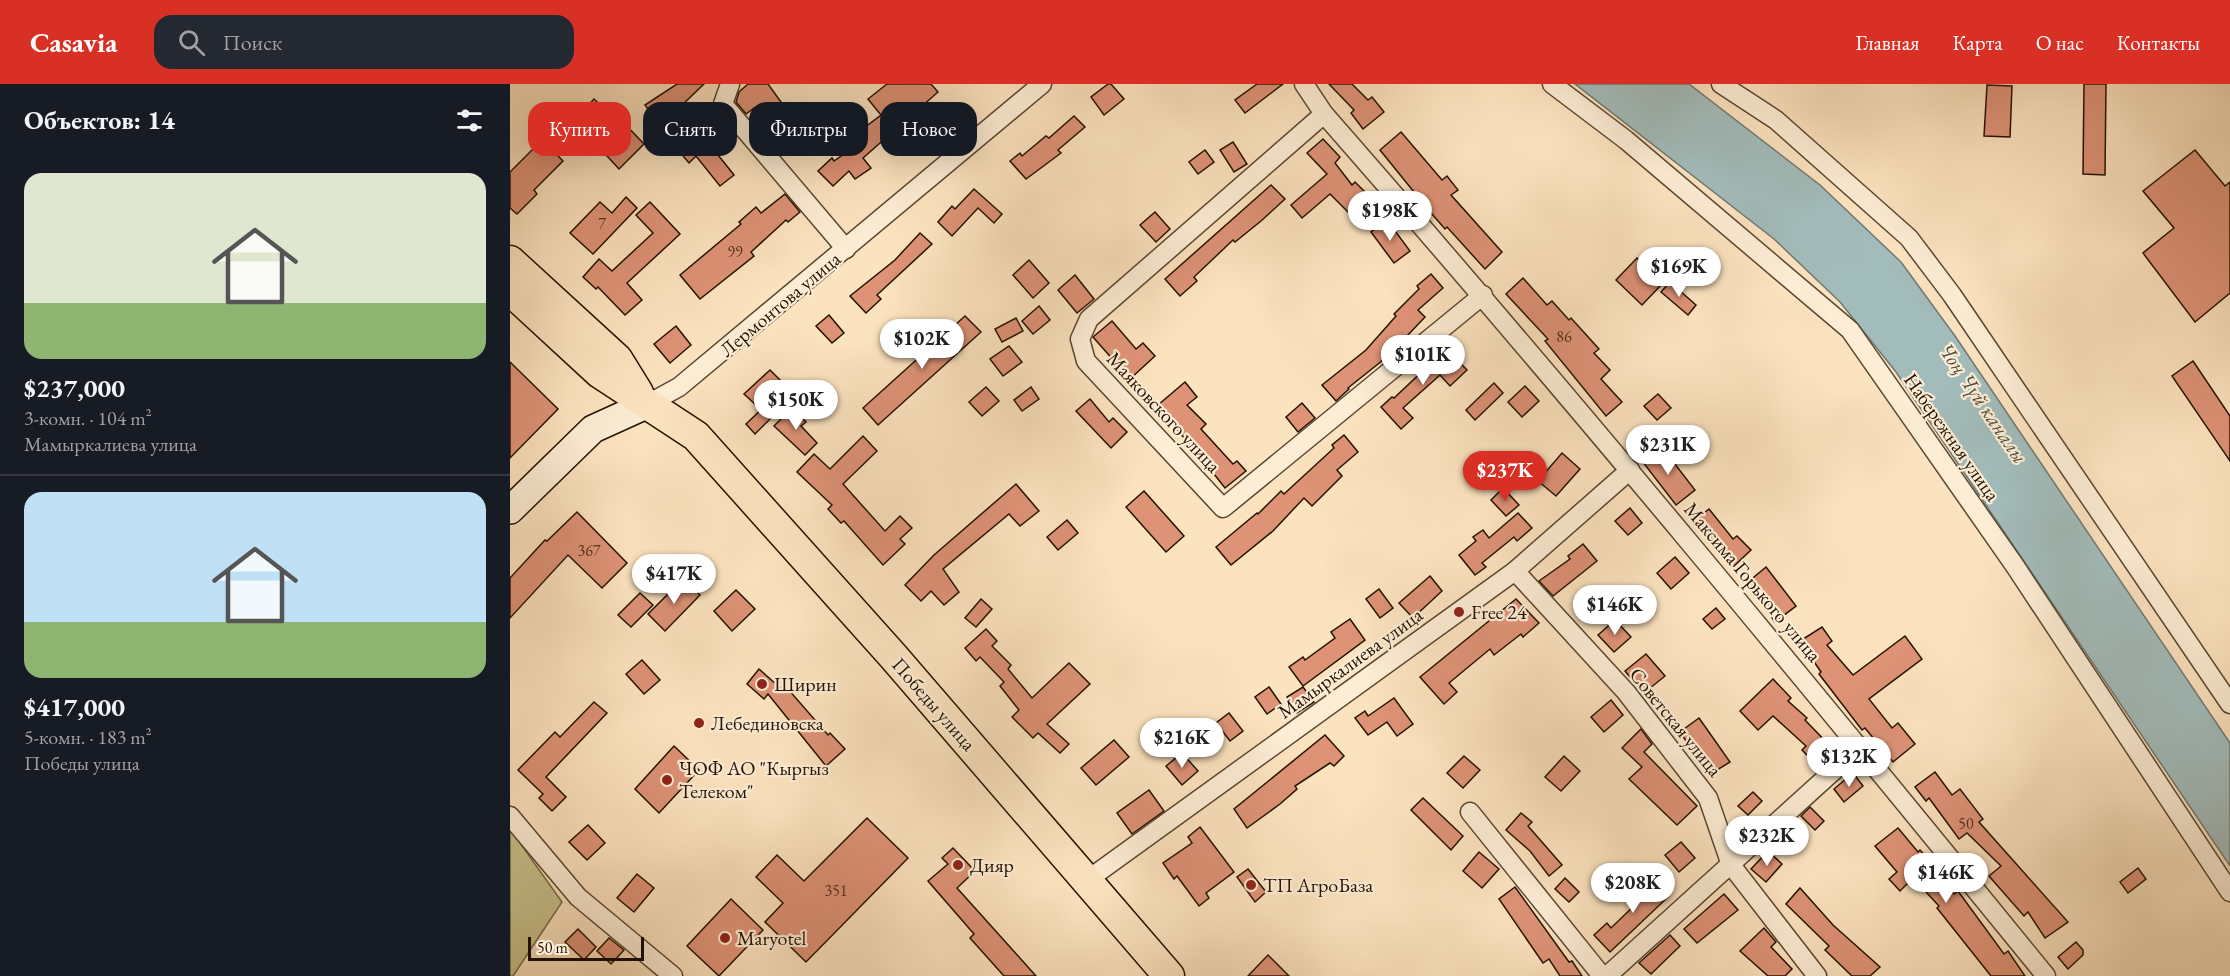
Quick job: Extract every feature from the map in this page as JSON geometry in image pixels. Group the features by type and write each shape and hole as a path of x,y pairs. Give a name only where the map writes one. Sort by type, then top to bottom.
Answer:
{"main road":[{"path":"510,261 616,359 645,405"},
{"name":"Победы улица","path":"510,290 600,373 645,405 696,436 893,656 1169,976"},
{"name":"Лермонтова улица","path":"510,510 593,429 645,405"}],"street":[{"path":"730,84 723,104 846,249"},
{"name":"Лермонтова улица","path":"645,405 679,387 1042,84"},
{"name":"Максима Горького улица","path":"1304,84 1324,114 1483,295 1630,470 2046,976"},
{"name":"Набережная улица","path":"1552,84 1626,140 1850,330 2015,566 2230,892"},
{"path":"1721,84 1776,120 1909,238 2084,487 2230,704"},
{"name":"Маяковского улица","path":"1324,114 1089,319 1080,339 1086,361 1223,508 1483,295"},
{"name":"Мамыркалиева улица","path":"1086,881 1515,571 1630,470"},
{"name":"Советская улица","path":"1515,571 1626,692 1708,798 1731,865 1817,976"},
{"path":"1607,976 1860,747"},
{"path":"1470,812 1602,976"},
{"path":"510,816 578,897 673,976"}],"shaded area":[{"path":"510,829 562,902 513,976 510,976"}],"water":[{"name":"Чоң Чүй каналы","path":"1575,84 1689,84 1820,185 1901,262 1955,336 2230,743 2230,866 1896,372 1840,302 1774,239"}],"building":[{"path":"677,84 704,84 685,102 650,102"},
{"path":"748,84 768,84 781,102 749,102 749,112 746,114 736,102 739,92"},
{"path":"887,84 931,84 938,92 927,102 880,102 880,114 868,99"},
{"path":"1111,84 1124,99 1104,115 1091,97"},
{"path":"1257,84 1283,84 1245,113 1235,100"},
{"path":"1329,84 1352,84 1368,100 1372,97 1384,112 1363,129 1351,113 1354,110"},
{"path":"2084,84 2106,84 2105,175 2083,174"},
{"path":"1987,85 2012,86 2010,137 1984,136"},
{"path":"880,116 880,143 868,154 868,125"},
{"path":"1074,116 1085,127 1058,150 1061,153 1026,179 1010,161 1020,153 1022,156 1046,136 1049,138"},
{"path":"631,130 643,145 619,169 607,156 631,156"},
{"path":"1401,132 1442,180 1447,176 1458,190 1451,195 1502,252 1485,269 1447,227 1445,229 1380,150"},
{"path":"1323,139 1340,157 1335,163 1352,185 1355,182 1372,199 1354,218 1330,194 1302,218 1291,205 1327,174 1307,153"},
{"path":"1233,142 1247,164 1234,172 1220,150"},
{"path":"1205,150 1214,162 1198,174 1189,162"},
{"path":"2195,150 2225,186 2230,182 2230,293 2195,322 2143,253 2174,228 2143,191"},
{"path":"528,154 528,156 558,156 563,161 534,190 537,194 517,214 510,208 510,172"},
{"path":"683,156 696,156 689,163"},
{"path":"696,156 719,156 734,175 720,186"},
{"path":"841,156 865,156 863,158 871,168 855,179 849,171 833,186 818,171 832,158 834,161"},
{"path":"1271,185 1285,199 1235,242 1233,240 1194,277 1197,281 1180,296 1165,279"},
{"path":"974,189 1002,214 994,223 978,208 952,236 938,222 952,206 955,209"},
{"path":"785,194 800,212 788,222 786,220 751,252 754,256 700,299 680,275 741,224 739,222 756,207 761,213"},
{"path":"626,197 637,208 593,254 570,233 600,202 612,213"},
{"path":"650,202 680,234 627,283 642,300 625,315 598,287 596,289 583,277 599,259 612,271 653,233 636,215"},
{"path":"1155,212 1170,229 1156,242 1140,225"},
{"path":"1387,220 1410,251 1394,263 1371,232"},
{"path":"920,233 932,244 877,295 881,299 866,313 850,296 895,260"},
{"path":"1637,258 1663,283 1642,305 1616,280"},
{"path":"1029,260 1049,283 1033,298 1013,275"},
{"path":"1431,274 1443,288 1418,310 1425,317 1388,356 1348,388 1336,401 1322,385 1366,350 1396,316 1394,314 1419,289 1417,286"},
{"path":"1075,275 1094,299 1077,313 1058,290"},
{"path":"1523,278 1547,305 1552,301 1569,320 1571,318 1599,349 1594,353 1610,370 1601,379 1622,402 1606,416 1545,341 1548,339 1506,294"},
{"path":"1670,282 1696,305 1688,315 1661,292"},
{"path":"1039,306 1050,320 1033,334 1022,321"},
{"path":"829,315 844,333 832,343 816,326"},
{"path":"965,316 981,332 878,425 863,408"},
{"path":"1016,318 1023,331 1002,342 995,329"},
{"path":"1112,321 1136,349 1143,343 1155,356 1130,379 1093,337"},
{"path":"676,326 691,345 670,363 654,344"},
{"path":"1009,346 1022,362 1003,376 990,359"},
{"path":"1446,349 1467,370 1450,386 1440,375 1403,408 1413,418 1401,429 1381,407 1392,397 1394,398"},
{"path":"2193,361 2230,416 2230,461 2172,376"},
{"path":"510,362 558,409 510,458"},
{"path":"770,370 781,381 756,405 744,394"},
{"path":"1185,382 1197,397 1187,405 1206,424 1201,429 1233,464 1237,461 1246,471 1225,488 1210,469 1208,470 1199,460 1202,457 1174,427 1176,426 1158,405"},
{"path":"1494,383 1503,393 1475,420 1466,410"},
{"path":"1525,386 1539,401 1522,417 1508,402"},
{"path":"986,387 999,401 982,416 969,402"},
{"path":"1031,387 1039,399 1022,411 1014,400"},
{"path":"1658,394 1671,408 1657,420 1644,406"},
{"path":"1090,399 1109,422 1113,418 1127,432 1111,448 1076,411"},
{"path":"1302,403 1315,418 1298,432 1286,417"},
{"path":"767,404 776,413 755,434 746,424"},
{"path":"792,408 806,422 801,426 817,443 805,455 774,426"},
{"path":"1344,435 1358,452 1337,470 1342,476 1312,506 1304,498 1273,531 1231,565 1216,547 1258,514 1281,491 1284,494 1334,448 1332,445"},
{"path":"863,436 877,451 843,484 885,531 900,516 912,528 900,539 905,544 883,565 844,521 841,523 828,509 832,505 797,472 814,454 830,469"},
{"path":"1661,446 1695,490 1676,505 1642,461"},
{"path":"1562,453 1580,469 1556,496 1538,481"},
{"path":"1016,484 1039,511 1020,526 1009,514 943,569 959,592 944,605 931,591 921,601 905,585 934,555"},
{"path":"1503,488 1519,505 1506,516 1491,500"},
{"path":"1144,491 1184,536 1166,552 1126,507"},
{"path":"1630,508 1642,523 1628,535 1615,521"},
{"path":"1709,509 1733,539 1737,536 1751,550 1733,567 1694,521"},
{"path":"577,512 627,563 602,588 568,555 510,618 510,578 545,540 547,541"},
{"path":"1518,513 1532,528 1517,541 1514,537 1482,563 1486,567 1475,575 1459,555 1476,541 1473,537 1483,530 1489,538"},
{"path":"1067,520 1078,533 1058,550 1047,537"},
{"path":"1583,544 1597,561 1553,596 1539,581 1570,559 1568,556"},
{"path":"1675,557 1689,573 1671,589 1657,573"},
{"path":"1766,567 1796,606 1775,622 1747,583"},
{"path":"1430,576 1442,591 1413,618 1399,603"},
{"path":"683,579 700,595 665,631 648,614"},
{"path":"1379,589 1393,608 1380,618 1366,599"},
{"path":"736,590 755,609 732,631 714,611"},
{"path":"640,593 653,605 631,627 618,615"},
{"path":"981,599 992,609 976,627 965,618"},
{"path":"1516,599 1539,623 1523,637 1521,634 1494,655 1490,649 1449,683 1457,692 1444,704 1420,677"},
{"path":"1716,608 1725,619 1712,629 1703,619"},
{"path":"1350,619 1365,640 1303,686 1289,667 1303,657 1305,660 1335,638 1331,632"},
{"path":"1615,620 1631,637 1614,652 1598,635"},
{"path":"1822,627 1832,641 1827,645 1853,675 1905,636 1922,659 1869,699 1892,728 1898,723 1915,744 1893,762 1865,728 1862,730 1819,674 1821,672 1800,641"},
{"path":"986,629 997,641 992,646 1011,665 1008,669 1032,698 1069,663 1090,684 1047,724 1069,744 1060,753 1038,733 1033,738 1012,717 1019,710 1000,686 1004,682 980,657 976,661 965,648"},
{"path":"1646,654 1665,676 1644,693 1625,671"},
{"path":"642,660 660,680 644,694 626,674"},
{"path":"759,669 785,692 788,689 828,735 830,733 845,749 826,766 768,694 764,699 747,684"},
{"path":"1773,679 1791,698 1788,701 1807,718 1805,720 1832,748 1816,764 1802,750 1806,746 1773,716 1758,730 1740,711"},
{"path":"1269,687 1281,704 1267,714 1255,697"},
{"path":"1303,687 1314,702 1297,713 1287,697"},
{"path":"1394,698 1413,724 1397,736 1387,722 1368,735 1355,718 1365,711 1368,716"},
{"path":"1611,700 1623,715 1604,732 1591,717"},
{"path":"594,702 607,713 546,777 566,797 552,811 539,798 543,794 518,770 555,732 560,737"},
{"path":"1229,713 1243,731 1230,741 1216,723"},
{"path":"1699,718 1730,762 1709,775 1680,732"},
{"path":"1641,729 1652,744 1644,752 1697,806 1677,825 1629,779 1642,767 1622,748"},
{"path":"1325,735 1344,756 1334,766 1330,763 1295,786 1297,789 1280,804 1247,828 1234,809"},
{"path":"1114,740 1129,757 1096,785 1081,768"},
{"name":"ЧОФ АО \"Кыргыз Телеком\"","path":"674,746 699,770 659,813 635,789"},
{"path":"1182,753 1198,771 1182,785 1166,766"},
{"path":"1464,756 1480,770 1463,788 1447,773"},
{"path":"1564,756 1580,771 1561,791 1545,777"},
{"path":"1935,772 1952,795 1960,789 1983,819 1979,822 2068,922 2045,938 2028,912 2024,916 1989,876 2001,866 1967,833 1959,839 1929,798 1926,801 1915,787"},
{"path":"1853,773 1863,786 1844,802 1834,789"},
{"path":"1149,790 1164,811 1132,834 1117,813"},
{"path":"1753,792 1762,801 1748,815 1738,806"},
{"path":"1423,798 1463,836 1451,850 1411,810"},
{"path":"1810,807 1824,821 1815,830 1801,816"},
{"path":"1521,813 1532,822 1528,826 1562,865 1549,876 1530,851 1506,830"},
{"path":"867,818 908,858 806,962 765,922 783,903 756,877 777,855 804,881"},
{"path":"588,825 605,843 587,860 569,842"},
{"path":"1200,827 1234,872 1206,893 1209,898 1199,906 1177,876 1174,879 1163,863 1192,843 1188,837"},
{"path":"1898,828 1918,852 1920,850 1931,862 1927,865 1954,894 1958,891 2004,954 2008,951 2025,976 1991,976 1937,908 1939,906 1913,878 1900,891 1889,879 1897,872 1875,846"},
{"path":"1681,842 1695,858 1679,872 1665,855"},
{"path":"953,848 975,871 957,888 1036,976 1004,976 970,938 974,934 928,881 948,864 942,858"},
{"path":"1768,851 1782,864 1766,882 1751,869"},
{"path":"1479,852 1499,869 1482,888 1463,871"},
{"path":"2138,868 2146,879 2128,893 2120,882"},
{"name":"ТП АгроБаза","path":"1248,869 1266,892 1255,902 1237,877"},
{"path":"637,874 654,888 634,912 617,898"},
{"path":"1651,876 1669,896 1610,952 1594,935 1607,923 1611,928 1640,900 1633,892"},
{"path":"1565,878 1579,892 1569,902 1555,889"},
{"path":"1515,887 1569,962 1572,961 1582,976 1560,976 1549,959 1543,963 1499,899"},
{"path":"1800,888 1833,925 1880,967 1870,976 1852,976 1825,950 1829,946 1786,904"},
{"path":"1724,894 1738,910 1697,943 1684,929"},
{"name":"Maryotel","path":"731,899 763,930 719,976 687,946"},
{"path":"1764,928 1776,942 1771,947 1792,969 1785,976 1768,976 1740,951"},
{"path":"578,929 596,947 584,960 565,942"},
{"path":"1670,935 1680,946 1651,974 1639,963"},
{"path":"609,938 624,950 611,964 597,951"},
{"path":"2076,942 2083,950 2083,955 2068,969 2058,957"},
{"path":"1268,955 1289,976 1248,976"}],"place":[{"name":"Free 24","path":"1459,612"},
{"name":"Ширин","path":"762,684"},
{"name":"Лебединовска","path":"699,723"},
{"name":"ЧОФ АО \"Кыргыз Телеком\"","path":"667,780"},
{"name":"Дияр","path":"958,865"},
{"name":"ТП АгроБаза","path":"1251,885"},
{"name":"Maryotel","path":"725,938"}]}
